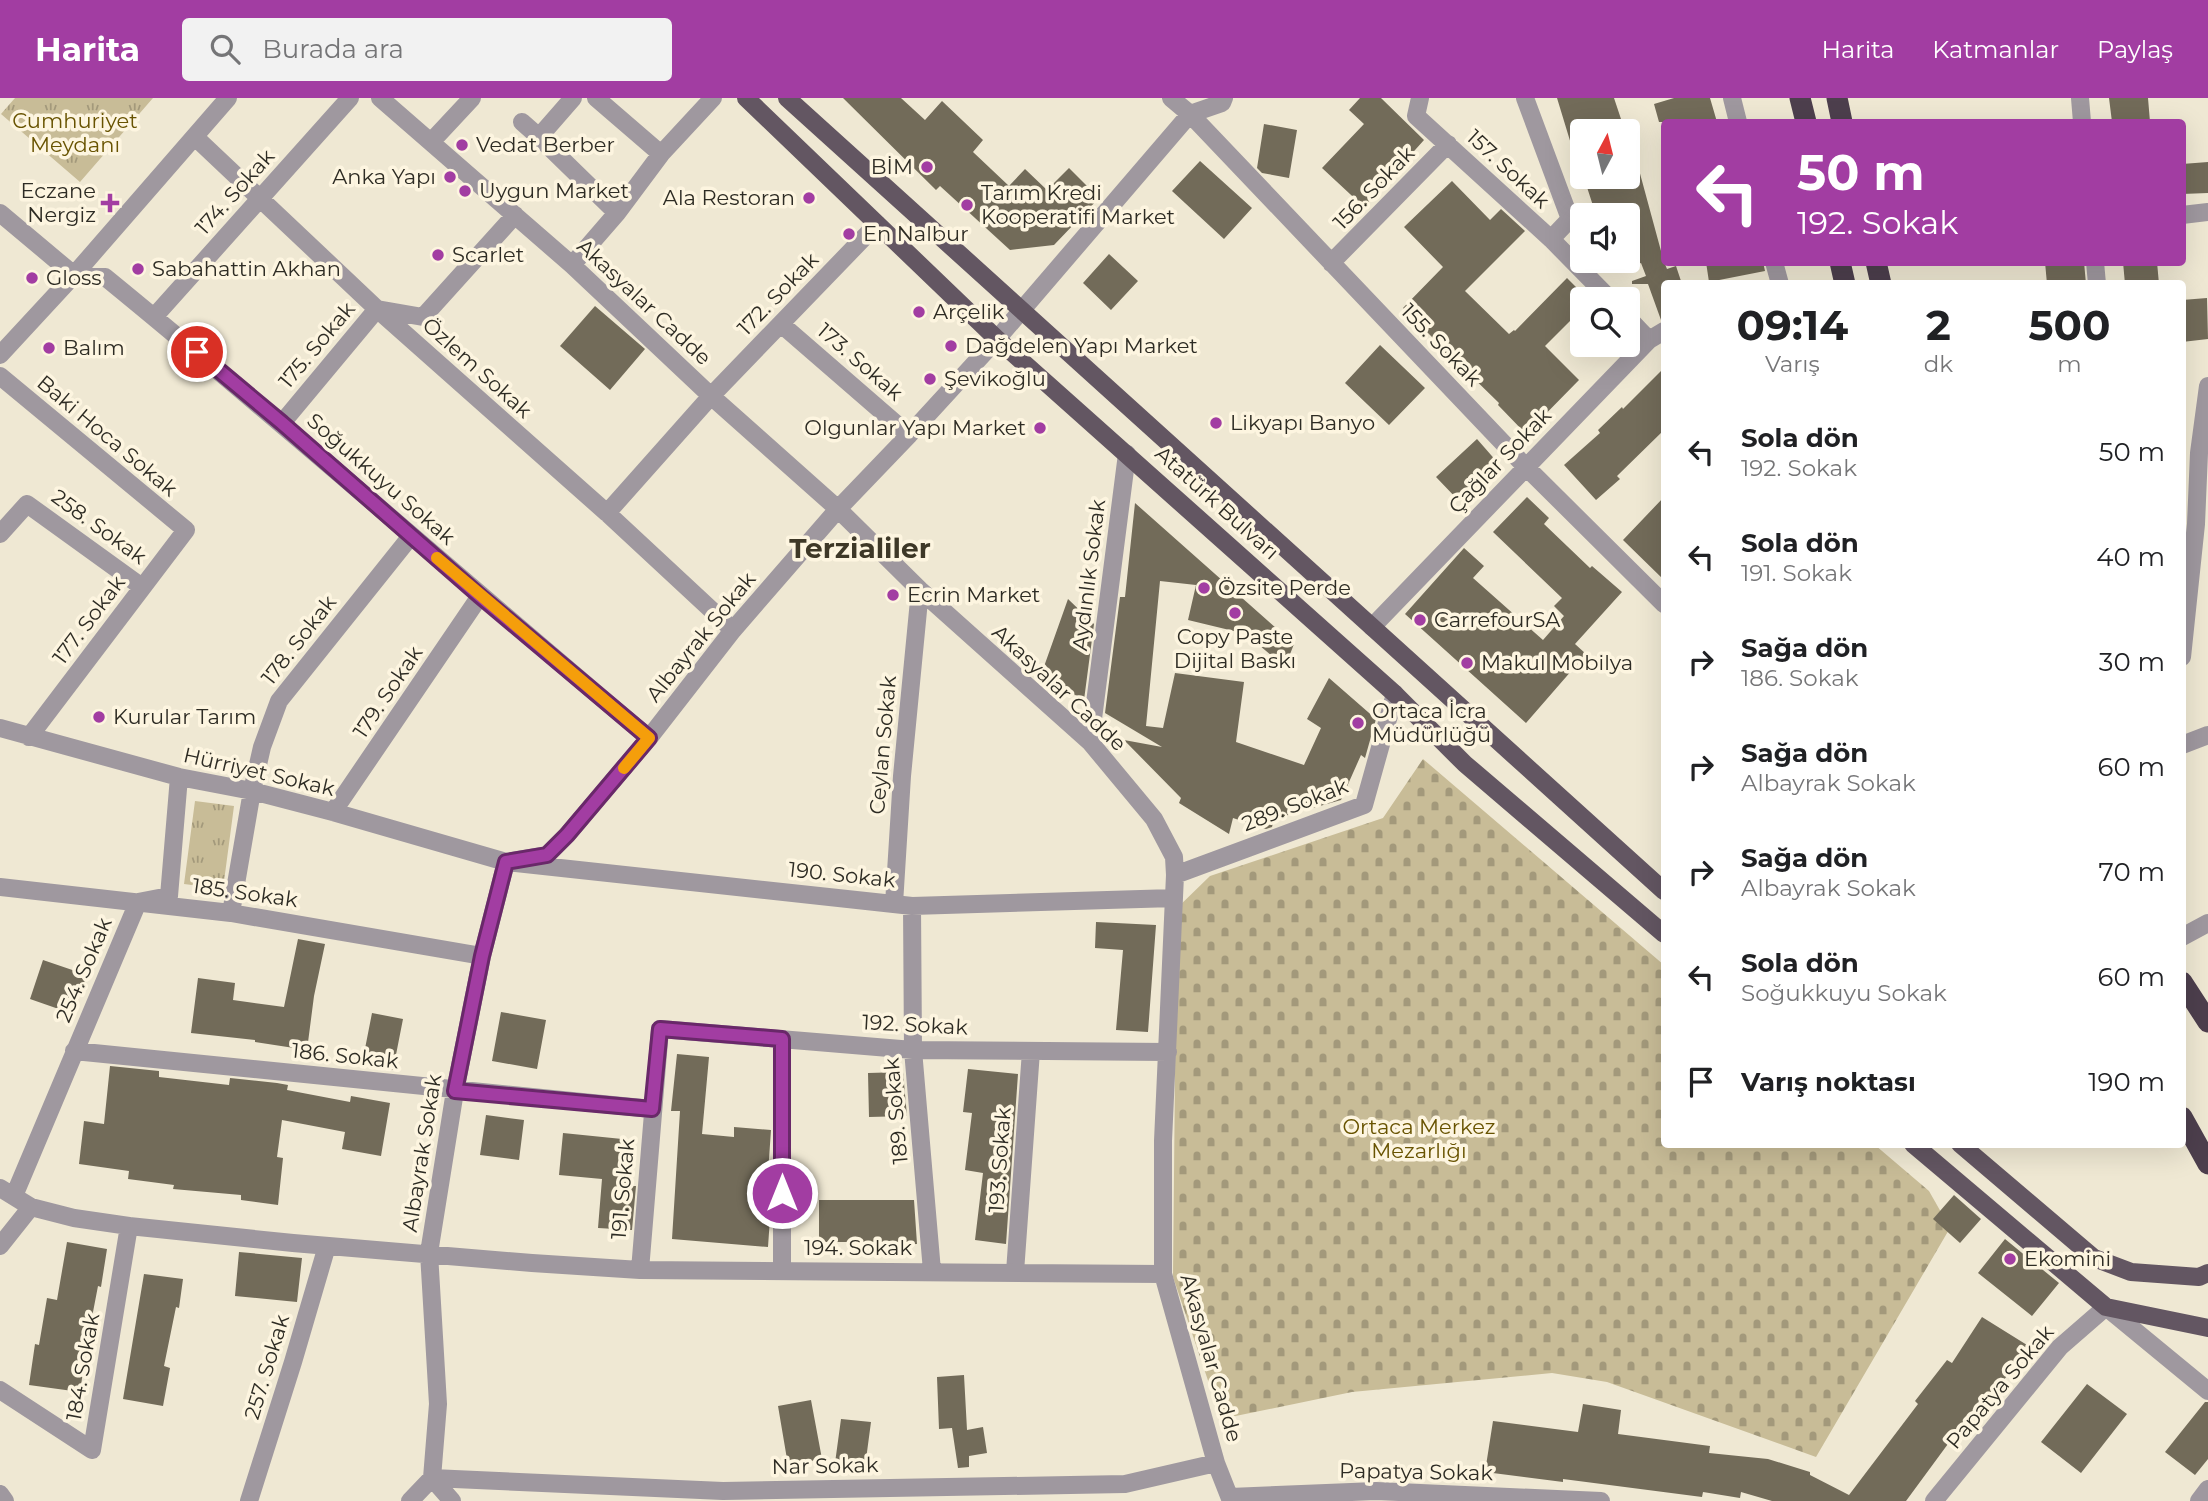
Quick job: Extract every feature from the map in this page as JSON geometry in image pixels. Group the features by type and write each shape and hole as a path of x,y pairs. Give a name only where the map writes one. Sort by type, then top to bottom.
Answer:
{"highway":[{"path":"1800,98 1805,119"},
{"path":"1837,98 1841,119"},
{"path":"2186,988 2208,1022"},
{"path":"2186,1124 2208,1164"}],"main road":[{"name":"Atatürk Bulvarı","path":"746,98 997,339 1395,694 1465,764 1661,931"},
{"name":"Atatürk Bulvarı","path":"787,98 1661,888"},
{"path":"1918,1148 2106,1307 2208,1328"},
{"path":"1965,1148 2094,1258 2130,1272 2199,1277 2208,1273"}],"street":[{"path":"0,355 74,275 228,98"},
{"name":"174. Sokak","path":"154,317 350,98"},
{"path":"431,142 472,98"},
{"path":"539,137 573,98"},
{"path":"596,98 661,154"},
{"path":"572,265 661,154 713,98"},
{"name":"155. Sokak","path":"1171,98 1190,114 1525,466 1661,601"},
{"path":"1190,114 1222,103 1224,98"},
{"name":"157. Sokak","path":"1420,98 1416,116 1550,239 1598,287"},
{"path":"1525,98 1570,219 1550,239"},
{"path":"1732,98 1737,119"},
{"path":"2080,98 2082,119"},
{"name":"Akasyalar Cadde","path":"389,101 431,142 572,265 711,396 838,509 920,590 1090,743 1154,819 1174,857 1175,875 1163,1141 1163,1274 1216,1463 1231,1499"},
{"name":"Albayrak Sokak","path":"432,1478 438,1404 429,1253 455,1091 482,956 506,862 547,855 567,835 649,738 733,630 838,509 997,339 1190,114"},
{"path":"522,121 617,212"},
{"name":"Özlem Sokak","path":"195,137 377,309 607,513 733,630"},
{"name":"156. Sokak","path":"1331,263 1448,144"},
{"path":"2186,215 2208,212"},
{"path":"0,213 74,275"},
{"name":"175. Sokak","path":"282,423 377,309 423,317 514,215"},
{"name":"172. Sokak","path":"607,513 711,396 877,224"},
{"name":"Soğukkuyu Sokak","path":"74,275 105,277 282,423 480,596 649,738"},
{"name":"173. Sokak","path":"781,324 909,435"},
{"path":"1640,325 1657,335"},
{"name":"Çağlar Sokak","path":"1373,627 1525,466 1657,335"},
{"name":"Baki Hoca Sokak","path":"0,376 186,530"},
{"path":"2186,636 2200,561 2191,455 2206,416 2208,386"},
{"name":"Aydınlık Sokak","path":"1090,743 1128,454"},
{"name":"258. Sokak","path":"0,534 27,503 142,587"},
{"name":"177. Sokak","path":"29,737 186,530"},
{"name":"178. Sokak","path":"231,913 252,791 262,747 279,701 411,536"},
{"name":"Ceylan Sokak","path":"903,905 902,776 920,590"},
{"name":"179. Sokak","path":"333,813 480,596"},
{"name":"289. Sokak","path":"1175,875 1364,805 1395,694"},
{"name":"Hürriyet Sokak","path":"0,729 179,777 252,791 506,862"},
{"path":"2186,743 2208,735"},
{"name":"254. Sokak","path":"7,1192 74,1051 138,902 169,896 179,777"},
{"name":"190. Sokak","path":"506,862 903,905 1174,898"},
{"name":"185. Sokak","path":"0,887 231,913 482,956"},
{"name":"189. Sokak","path":"903,905 932,1271"},
{"path":"2186,935 2208,923"},
{"name":"192. Sokak","path":"660,1029 913,1050 1168,1052"},
{"name":"191. Sokak","path":"640,1270 660,1029"},
{"path":"782,1039 782,1270"},
{"name":"186. Sokak","path":"74,1051 652,1109"},
{"name":"193. Sokak","path":"1016,1272 1031,1051"},
{"name":"194. Sokak","path":"7,1192 31,1207 74,1218 130,1226 327,1246 640,1270 1163,1274"},
{"path":"0,1246 31,1207"},
{"name":"184. Sokak","path":"0,1390 92,1450 130,1226"},
{"name":"257. Sokak","path":"249,1501 327,1246"},
{"path":"2106,1307 2208,1391"},
{"name":"Papatya Sokak","path":"1934,1501 2060,1347 2106,1307"},
{"name":"Nar Sokak","path":"432,1478 723,1491 952,1494 1125,1485 1216,1463"},
{"path":"410,1501 432,1478 452,1501"},
{"path":"2199,1501 2208,1489"},
{"name":"Papatya Sokak","path":"1231,1499 1376,1491 1601,1501"},
{"path":"0,1494 5,1501"}],"green space":[{"name":"Cumhuriyet Meydanı","path":"15,98 153,98 80,182 1,114"},
{"name":"Ortaca Merkez Mezarlığı","path":"1423,759 1661,962 1661,1148 1879,1148 1929,1191 1950,1228 1816,1457 1607,1382 1552,1373 1352,1392 1221,1419 1173,1277 1176,972 1173,912 1210,876 1383,818"},
{"path":"195,801 234,806 223,889 184,884"}],"building":[{"path":"843,98 901,98 925,120 942,101 983,140 973,152 1009,186 1025,169 1047,190 1069,168 1099,198 1054,245 1010,250 940,186 936,190"},
{"path":"1360,98 1381,98 1424,140 1364,207 1322,168 1364,124 1349,110"},
{"path":"1557,98 1614,98 1621,119 1570,119 1570,141"},
{"path":"1674,98 1710,98 1716,119 1661,119 1659,122 1654,104"},
{"path":"2109,98 2148,98 2150,119 2112,119"},
{"path":"1264,124 1297,130 1289,178 1262,173 1257,168"},
{"path":"1200,161 1252,208 1224,239 1172,191"},
{"path":"2208,162 2208,193 2186,194 2186,164"},
{"path":"1640,174 1661,251 1661,266 1666,266 1667,269 1676,266 1681,280 1661,280 1661,320 1648,284 1632,284 1632,281 1646,276 1640,263 1640,203 1592,203 1588,189 1640,189"},
{"path":"1452,181 1490,220 1501,209 1525,231 1465,291 1509,334 1567,278 1576,287 1570,287 1570,321 1545,346 1579,380 1526,434 1458,363 1454,368 1431,345 1435,340 1403,308 1443,267 1404,227"},
{"path":"1109,254 1138,281 1111,310 1083,283"},
{"path":"1707,266 1764,266 1765,271 1719,280 1709,280"},
{"path":"2045,266 2084,266 2086,280 2047,280"},
{"path":"2123,266 2157,266 2159,280 2125,280"},
{"path":"2207,298 2208,339 2186,342 2186,300"},
{"path":"595,306 645,349 610,390 560,346"},
{"path":"1380,345 1425,388 1389,425 1345,383"},
{"path":"1661,371 1661,433 1617,476 1620,479 1596,500 1564,465 1600,433 1598,430 1622,407 1623,409"},
{"path":"1477,439 1498,463 1458,500 1436,477"},
{"path":"1527,497 1549,518 1544,524 1590,568 1592,566 1622,592 1575,644 1586,654 1526,723 1405,614 1464,548 1484,566 1473,578 1543,640 1564,616 1554,606 1562,598 1493,532"},
{"path":"1661,500 1661,577 1623,540"},
{"path":"1135,503 1294,644 1285,667 1246,634 1188,620 1196,585 1160,581 1146,726 1163,728 1175,673 1244,682 1236,742 1304,765 1321,728 1307,719 1329,678 1376,719 1365,758 1361,755 1341,800 1274,819 1272,827 1266,829 1233,818 1229,834 1179,803 1181,798 1124,740 1162,747 1105,713 1120,597 1125,597"},
{"path":"1068,599 1094,624 1084,700 1041,675"},
{"path":"1096,922 1156,925 1148,1032 1116,1030 1123,950 1095,948"},
{"path":"298,939 325,944 314,996 307,1050 255,1040 191,1033 198,978 235,983 233,1000 284,1007"},
{"path":"43,960 87,975 73,1014 30,999"},
{"path":"501,1012 546,1020 537,1069 492,1061"},
{"path":"372,1013 403,1019 393,1070 362,1064"},
{"path":"677,1054 709,1057 702,1134 734,1137 734,1127 771,1130 766,1202 771,1203 768,1247 672,1239 680,1111 671,1111"},
{"path":"110,1066 159,1071 159,1077 229,1085 230,1078 277,1083 288,1085 287,1090 350,1102 351,1096 390,1103 381,1156 342,1149 345,1132 282,1120 277,1157 283,1158 278,1205 241,1200 241,1195 173,1189 174,1185 128,1179 129,1171 79,1164 84,1121 104,1124"},
{"path":"968,1069 1018,1074 1006,1244 975,1240 983,1173 965,1170 972,1113 963,1112"},
{"path":"903,1072 907,1116 869,1117 868,1073"},
{"path":"486,1115 524,1120 519,1160 480,1155"},
{"path":"563,1133 632,1140 628,1186 636,1186 632,1230 598,1228 602,1179 559,1175"},
{"path":"1954,1195 1981,1219 1960,1243 1933,1219"},
{"path":"819,1200 914,1200 917,1244 819,1242"},
{"path":"2005,1239 2059,1283 2032,1316 1978,1273"},
{"path":"67,1242 107,1249 88,1338 80,1392 29,1385 35,1344 39,1345 47,1298 57,1300"},
{"path":"239,1252 302,1258 297,1302 235,1296"},
{"path":"144,1274 183,1279 179,1308 176,1307 164,1366 170,1368 163,1406 123,1399"},
{"path":"1982,1317 2027,1345 2007,1376 1958,1435 1956,1433 1906,1501 1772,1501 1741,1492 1740,1498 1703,1492 1702,1497 1485,1472 1493,1421 1578,1432 1583,1404 1621,1410 1618,1434 1710,1446 1709,1453 1768,1459 1810,1472 1810,1475 1849,1495 1918,1404 1915,1401 1947,1360 1952,1363"},
{"path":"964,1375 967,1430 983,1427 987,1453 969,1456 969,1467 958,1468 952,1428 939,1429 937,1377"},
{"path":"2087,1384 2127,1414 2081,1473 2041,1442"},
{"path":"811,1400 822,1459 788,1465 778,1406"},
{"path":"2205,1402 2208,1402 2208,1459 2195,1475 2165,1452"},
{"path":"841,1419 871,1422 865,1467 835,1463"}],"slow traffic":[{"path":"437,558 649,738 624,768"}],"place":[{"name":"Vedat Berber","path":"462,145"},
{"name":"BİM","path":"927,167"},
{"name":"Anka Yapı","path":"450,177"},
{"name":"Uygun Market","path":"465,191"},
{"name":"Ala Restoran","path":"809,198"},
{"name":"Eczane Nergiz","path":"110,203"},
{"name":"Tarım Kredi Kooperatifi Market","path":"967,205"},
{"name":"En Nalbur","path":"849,234"},
{"name":"Scarlet","path":"438,255"},
{"name":"Sabahattin Akhan","path":"138,269"},
{"name":"Gloss","path":"32,278"},
{"name":"Arçelik","path":"919,312"},
{"name":"Dağdelen Yapı Market","path":"951,346"},
{"name":"Balım","path":"49,348"},
{"name":"Şevikoğlu","path":"930,379"},
{"name":"Likyapı Banyo","path":"1216,423"},
{"name":"Olgunlar Yapı Market","path":"1040,428"},
{"name":"Özsite Perde","path":"1204,588"},
{"name":"Ecrin Market","path":"893,595"},
{"name":"Copy Paste Dijital Baskı","path":"1235,613"},
{"name":"CarrefourSA","path":"1420,620"},
{"name":"Makul Mobilya","path":"1467,663"},
{"name":"Kurular Tarım","path":"99,717"},
{"name":"Ortaca İcra Müdürlüğü","path":"1358,723"},
{"name":"Ekomini","path":"2010,1259"}],"district":[{"name":"Terzialiler","path":"860,548"}],"route":[{"path":"197,352 649,738 547,855 506,862 482,956 455,1091 652,1109 660,1029 782,1039 782,1193"}]}
